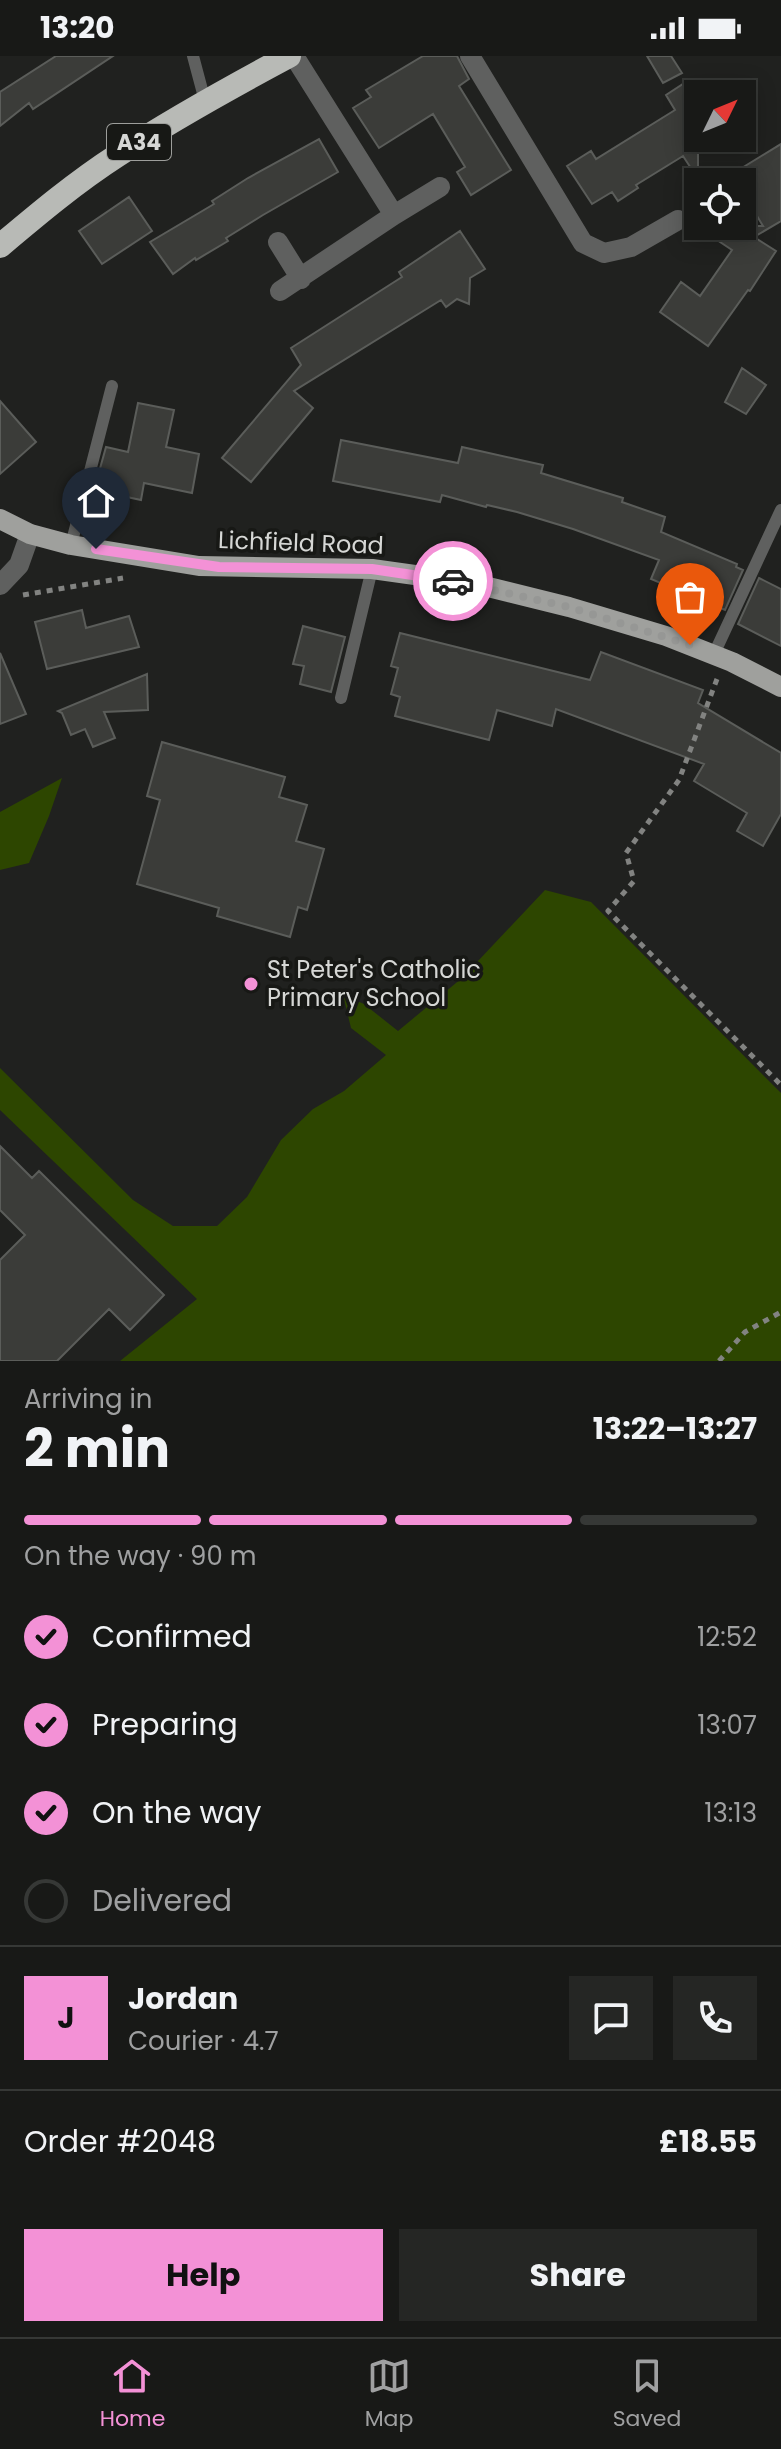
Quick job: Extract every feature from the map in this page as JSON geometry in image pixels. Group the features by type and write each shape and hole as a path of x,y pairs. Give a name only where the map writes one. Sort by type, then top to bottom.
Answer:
{"highway":[{"name":"A34","path":"0,246 115,157 205,101 292,56"}],"main road":[{"name":"Lichfield Road","path":"0,519 30,534 71,545 209,567 372,569 472,583 569,607 666,636 720,657 781,687"}],"street":[{"path":"292,56 394,215"},
{"path":"470,56 583,243 604,253 631,247 678,220"},
{"path":"280,291 440,187"},
{"path":"278,242 301,279"},
{"path":"8,591 30,534"}],"lane":[{"path":"193,56 205,101"},
{"path":"71,545 112,386"},
{"path":"720,657 781,510"},
{"path":"341,698 372,569"}],"path":[{"path":"8,591 138,576"},
{"path":"720,657 679,780 626,853 634,881 608,911 781,1085"},
{"path":"719,1361 745,1332 781,1312"}],"green space":[{"path":"62,778 29,863 0,870 0,812"},
{"path":"545,890 591,902 781,1093 781,1361 120,1361 197,1299 0,1110 0,1068 133,1200 173,1226 217,1226 247,1197 281,1140 313,1109 344,1091 386,1055 351,1028 343,995 364,1004 398,1031 462,978"}],"building":[{"path":"56,56 113,56 33,109 29,103 0,126 0,92"},
{"path":"423,56 457,56 469,79 459,86 511,170 471,195 457,172 465,167 433,114 379,148 353,108 371,97 366,90"},
{"path":"647,56 671,56 682,73 663,83"},
{"path":"684,83 684,152 698,152 698,168 691,168 683,156 636,185 638,188 618,201 612,192 592,204 567,166 591,151 596,159 675,110 666,95"},
{"path":"319,139 338,172 263,215 226,238 228,241 195,258 173,274 150,242 214,204 212,201 248,178"},
{"path":"781,144 781,221 756,236 756,226 763,226 756,214 756,168 742,168"},
{"path":"129,197 152,231 102,264 79,231"},
{"path":"460,231 485,269 470,278 469,304 457,299 446,307 441,300 294,391 313,408 251,482 222,458 301,365 291,348 402,277 399,272"},
{"path":"756,238 776,251 708,346 660,312 681,282 700,296 732,250 717,240"},
{"path":"742,368 766,385 746,414 725,402"},
{"path":"0,401 36,442 0,474"},
{"path":"138,403 174,410 166,447 199,454 192,493 144,483 141,500 94,490 106,447 128,452"},
{"path":"341,440 458,463 462,447 543,465 541,473 623,498 622,502 665,517 661,532 737,564 736,567 743,570 725,610 651,579 659,560 573,529 442,495 440,502 333,481"},
{"path":"759,578 781,589 781,646 738,624"},
{"path":"82,610 86,628 129,616 139,647 47,669 35,622"},
{"path":"303,626 345,637 331,692 300,684 304,666 293,664"},
{"path":"400,633 590,680 601,652 703,690 698,703 781,753 781,814 763,846 737,831 747,813 694,781 704,764 556,709 552,726 497,710 489,740 395,716 400,697 391,694 398,668 391,666"},
{"path":"0,653 26,714 0,724"},
{"path":"147,674 148,710 104,712 115,738 93,747 85,729 71,735 62,713 58,711"},
{"path":"162,742 285,777 279,797 307,805 296,841 324,849 307,910 298,907 290,937 217,916 219,908 137,884 160,800 147,796"},
{"path":"0,1146 32,1178 39,1171 164,1295 130,1330 109,1309 57,1361 0,1361 0,1260 25,1235 0,1210"}],"way so far":[{"path":"453,581 569,607 690,645"}],"place":[{"name":"St Peter's Catholic Primary School","path":"251,984"}],"route":[{"path":"96,549 199,566 372,569 453,581"}]}
